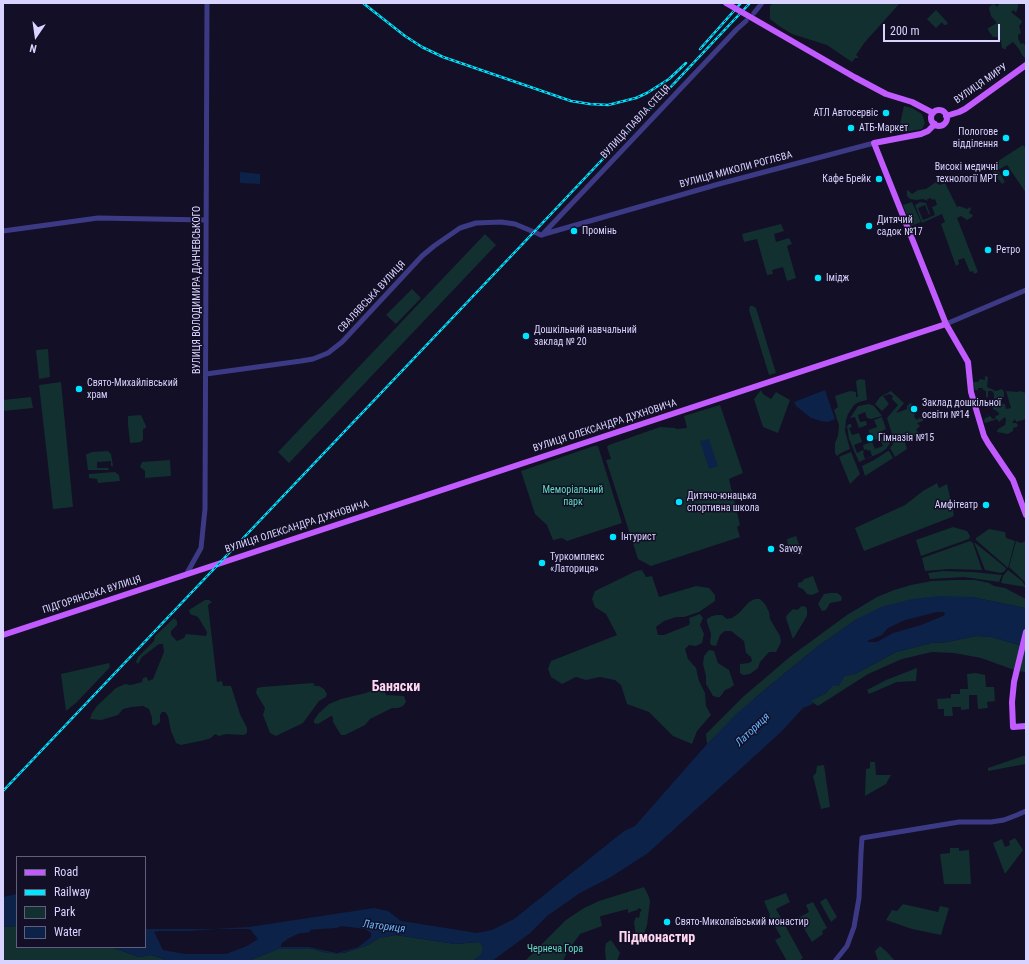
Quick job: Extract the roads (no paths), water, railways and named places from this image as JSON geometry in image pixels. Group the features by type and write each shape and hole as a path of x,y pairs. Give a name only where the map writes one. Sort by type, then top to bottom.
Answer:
{"main road":[{"path":"726,3 886,94 912,102 933,113"},
{"name":"ВУЛИЦЯ МИРУ","path":"946,116 965,109 1026,65"},
{"path":"941,110 946,116 944,124 939,126 935,124 931,118 933,113 941,110"},
{"name":"ВУЛИЦЯ МИКОЛИ РОГЛЄВА","path":"874,142 921,134 928,131 935,124"},
{"path":"874,142 946,324 968,362 971,392 988,443 1013,480 1026,515"},
{"name":"ВУЛИЦЯ ОЛЕКСАНДРА ДУХНОВИЧА","path":"187,573 946,324"},
{"name":"ПІДГОРЯНСЬКА ВУЛИЦЯ","path":"3,635 187,573"},
{"path":"1026,632 1014,682 1012,702 1013,727 1026,726"}],"street":[{"name":"ВУЛИЦЯ ВОЛОДИМИРА ДАНЧЕВСЬКОГО","path":"187,573 201,548 204,525 207,3"},
{"path":"754,13 762,3"},
{"name":"ВУЛИЦЯ ПАВЛА СТЕЦЯ","path":"541,235 746,21"},
{"name":"ВУЛИЦЯ МИКОЛИ РОГЛЄВА","path":"541,235 719,184 874,142"},
{"path":"3,230 98,218 206,220"},
{"name":"СВАЛЯВСЬКА ВУЛИЦЯ","path":"206,374 313,359 328,352 342,342 428,251 453,232 464,226 482,222 501,222 515,224 541,235"},
{"name":"ВУЛИЦЯ ОЛЕКСАНДРА ДУХНОВИЧА","path":"946,324 1026,290"},
{"path":"834,961 847,946 854,926 859,898 862,838 953,822 986,822 1004,820 1026,811"}],"water":[{"path":"240,172 260,174 260,184 240,183"},
{"path":"825,390 835,419 828,422 811,418 796,406 794,402"},
{"path":"709,439 718,466 709,469 700,441"},
{"path":"940,596 972,597 1026,608 1026,647 992,637 976,636 947,642 931,643 896,652 855,674 845,676 838,686 832,686 826,693 811,701 813,704 803,708 781,732 648,853 611,877 580,893 547,916 529,934 492,961 473,961 481,955 483,950 482,945 478,942 455,944 396,935 379,938 368,945 339,954 327,953 313,949 278,949 248,961 169,961 151,955 139,957 114,948 146,948 146,929 212,929 249,927 374,908 388,911 401,921 477,933 492,930 514,919 624,831 635,826 707,744 738,712 817,647 857,619 881,607 912,599","holes":["937,612 944,612 945,614 943,616 921,625 893,633 877,642 867,641 882,635 888,628 905,620","342,926 365,929 371,933 371,937 358,947 337,953 309,947 281,947 281,944 289,938 293,931 336,928","250,929 258,939 247,946 226,954 185,954 163,950 154,932"]},
{"path":"16,894 16,926 3,927 3,897"}],"waterway":[{"name":"Латориця","path":"283,937 298,930 307,929"}],"railway":[{"path":"363,3 405,36 422,47 443,57 571,101 608,105 636,98 669,79 686,63"},
{"path":"700,49 741,3"},
{"path":"3,791 750,3"}],"place":[{"name":"АТЛ Автосервіс","path":"886,113"},
{"name":"АТБ-Маркет","path":"851,128"},
{"name":"Пологове відділення","path":"1006,138"},
{"name":"Високі медичні технології МРТ","path":"1006,173"},
{"name":"Кафе Брейк","path":"879,179"},
{"name":"Дитячий садок №17","path":"869,226"},
{"name":"Промінь","path":"574,231"},
{"name":"Ретро","path":"988,250"},
{"name":"Імідж","path":"818,278"},
{"name":"Дошкільний навчальний заклад № 20","path":"526,336"},
{"name":"Свято-Михайлівський храм","path":"79,389"},
{"name":"Заклад дошкільної освіти №14","path":"914,409"},
{"name":"Гімназія №15","path":"870,438"},
{"name":"Дитячо-юнацька спортивна школа","path":"679,502"},
{"name":"Амфітеатр","path":"986,505"},
{"name":"Інтурист","path":"613,537"},
{"name":"Savoy","path":"771,549"},
{"name":"Туркомплекс «Латориця»","path":"542,563"},
{"name":"Свято-Миколаївський монастир","path":"667,922"}],"district":[{"name":"Баняски","path":"396,687"},
{"name":"Підмонастир","path":"657,938"}],"park label":[{"name":"Меморіальний парк","path":"573,496"},
{"name":"Чернеча Гора","path":"555,949"}]}
